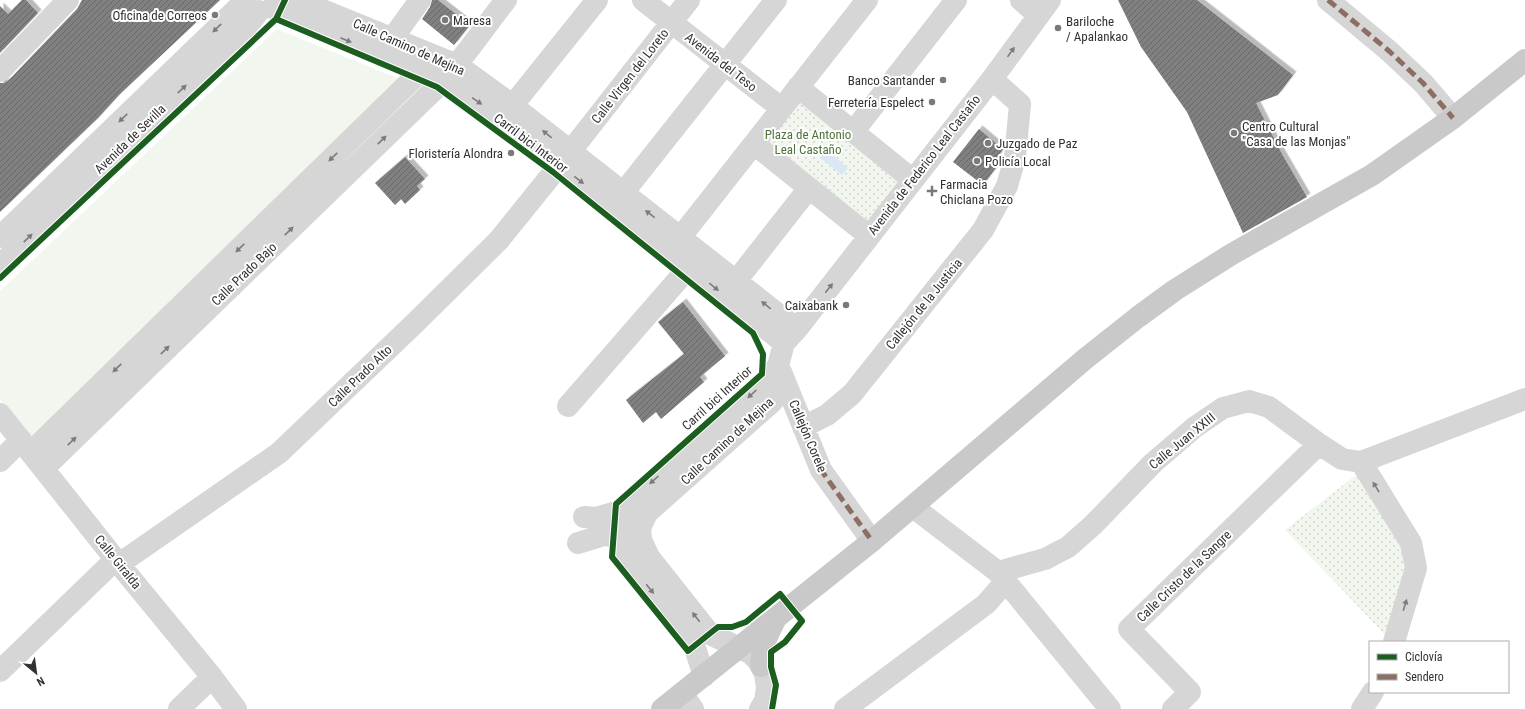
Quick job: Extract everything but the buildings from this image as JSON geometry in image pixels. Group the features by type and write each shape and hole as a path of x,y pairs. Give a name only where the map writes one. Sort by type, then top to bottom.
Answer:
{"main road":[{"path":"662,709 687,701 704,676 738,647 872,541 1085,358 1138,317 1176,290 1232,254 1372,175 1453,118 1525,60"},
{"path":"761,666 762,649 778,615"}],"street":[{"path":"0,71 68,0"},
{"name":"Calle Camino de Mejina","path":"298,0 323,12 392,39 450,73 512,106 564,158 676,244 736,281 790,336"},
{"path":"392,39 420,0"},
{"name":"Calle Prado Bajo","path":"32,453 450,73 506,0"},
{"path":"512,106 597,0"},
{"name":"Avenida del Teso","path":"643,0 781,108"},
{"name":"Calle Virgen del Loreto","path":"564,158 689,0"},
{"path":"623,194 776,0"},
{"path":"676,244 867,0"},
{"path":"853,132 956,0"},
{"path":"1021,0 1044,7"},
{"path":"1328,0 1423,83 1453,118"},
{"name":"Calle Camino de Mejina","path":"260,4 323,12 421,71 450,73"},
{"name":"Avenida de Sevilla","path":"0,237 260,4"},
{"name":"Avenida de Sevilla","path":"0,265 238,37 260,4"},
{"name":"Avenida de Federico Leal Castaño","path":"790,336 992,79 1044,7"},
{"name":"Calle Prado Bajo","path":"32,453 421,71"},
{"name":"Calle Camino de Mejina","path":"450,73 460,89 564,158 623,194 676,244 690,266 790,336"},
{"name":"Callejón de la Justicia","path":"803,427 827,415 852,394 983,230 1007,186 1015,158 1020,104 992,79"},
{"path":"798,87 913,180"},
{"path":"754,144 869,236"},
{"name":"Calle Prado Alto","path":"0,671 117,562 279,453 415,323 499,240 564,158"},
{"path":"736,281 809,188"},
{"path":"568,406 690,266"},
{"name":"Calle Camino de Mejina","path":"628,525 647,513 772,402 778,393 780,378 778,366 790,336"},
{"name":"Callejón Corele","path":"778,366 821,470 872,541"},
{"path":"1394,641 1416,568 1411,543 1361,462 1525,399"},
{"name":"Calle Juan XXIII","path":"1002,576 1045,559 1068,547 1093,526 1153,463 1195,427 1223,408 1249,401 1270,407 1342,459 1361,462"},
{"name":"Calle Giralda","path":"0,414 117,562 212,676 236,709"},
{"name":"Calle Cristo de la Sangre","path":"1173,709 1190,692 1129,629 1320,444"},
{"path":"0,462 32,453"},
{"path":"913,507 1002,576 1109,709"},
{"path":"584,517 628,525 641,540 649,557 710,634 750,653 761,666 765,674 768,688 765,701 760,709"},
{"path":"578,543 604,535 628,525"},
{"path":"628,525 621,544 627,560 694,645 704,676"},
{"path":"845,709 986,604 1002,576"},
{"path":"178,709 212,676"},
{"path":"1362,709 1372,693"}],"green space":[{"path":"277,29 402,80 33,441 0,399 0,291"},
{"name":"Plaza de Antonio Leal Castaño","path":"798,87 913,180 869,236 754,144"},
{"path":"1365,468 1411,543 1392,641 1391,641 1285,530"}],"shaded area":[{"path":"826,150 848,168 842,175 820,158"}],"marked path":[{"path":"1328,0 1389,51 1423,83 1453,118"},
{"path":"803,427 821,470 872,541"}],"cycle path":[{"path":"0,278 276,19 285,0"},
{"name":"Carril bici Interior","path":"276,19 437,87 553,172 753,333 763,354 762,374 616,504 612,557 688,651 718,627 732,627 746,622 780,594 802,621 785,642 771,652 771,667 776,685 772,709"}],"place":[{"name":"Oficina de Correos","path":"215,15"},
{"name":"Maresa","path":"445,20"},
{"name":"Bariloche / Apalankao","path":"1058,28"},
{"name":"Banco Santander","path":"943,80"},
{"name":"Ferretería Espelect","path":"932,102"},
{"name":"Centro Cultural \"Casa de las Monjas\"","path":"1234,133"},
{"name":"Juzgado de Paz","path":"988,143"},
{"name":"Floristería Alondra","path":"511,153"},
{"name":"Policía Local","path":"977,161"},
{"name":"Farmacia Chiclana Pozo","path":"932,191"},
{"name":"Caixabank","path":"846,305"}]}
